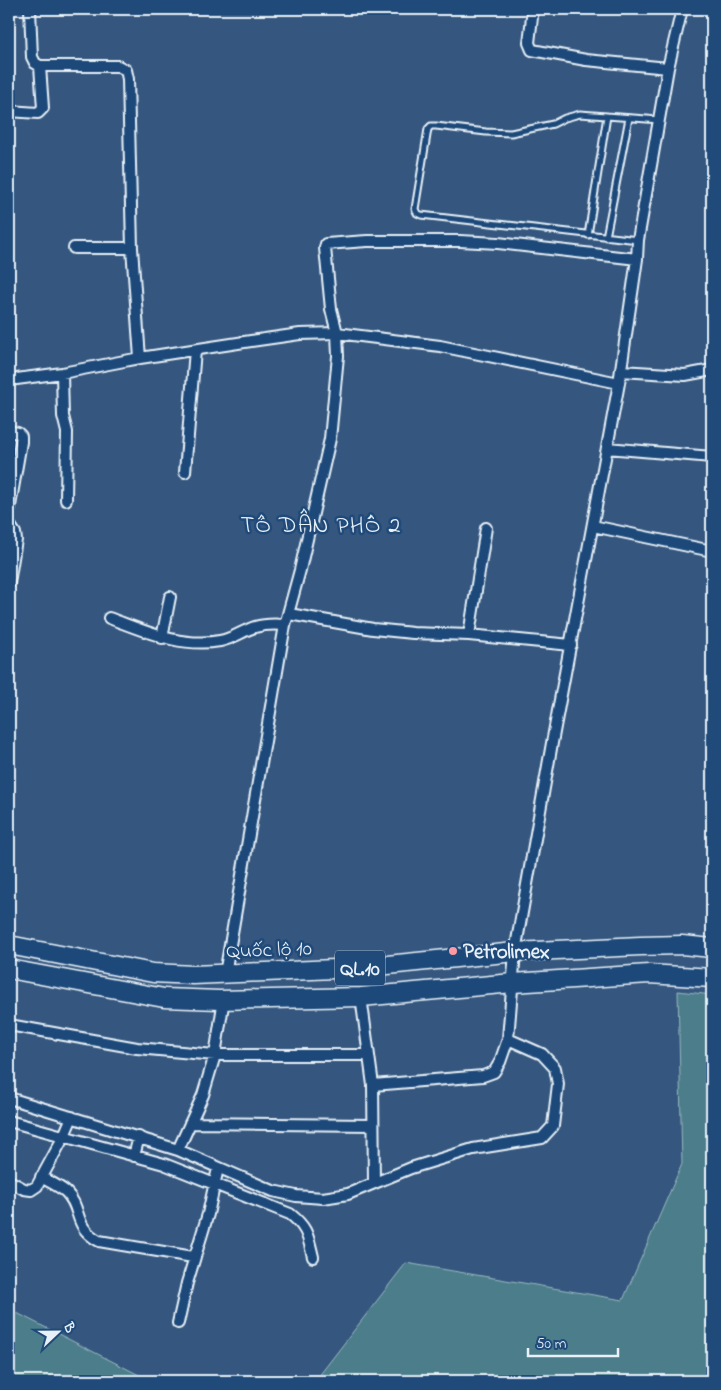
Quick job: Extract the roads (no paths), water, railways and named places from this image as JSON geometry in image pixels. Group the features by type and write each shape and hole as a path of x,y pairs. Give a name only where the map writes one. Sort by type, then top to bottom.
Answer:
{"highway":[{"name":"Quốc lộ 10","path":"9,945 153,973 193,975 358,968 516,952 682,945 712,948"},
{"name":"QL.10","path":"9,969 164,998 224,999 362,997 513,983 649,974 712,978"}],"street":[{"path":"30,9 32,57 34,63 40,66 118,66 126,70 128,79 132,248 140,358"},
{"path":"373,1085 483,1076 494,1072 500,1062 508,1039 516,952 619,383 637,259 638,240 668,68 682,9"},
{"path":"532,16 529,43 532,50 586,60 668,68"},
{"path":"9,111 38,113 44,108 40,66"},
{"path":"225,974 285,625 330,438 338,356 337,333 331,309 327,274 326,244 366,241 460,241 507,244 637,259"},
{"path":"74,248 132,248"},
{"path":"9,380 300,334 337,333 440,346 619,383"},
{"path":"185,472 195,350"},
{"path":"621,371 685,375 712,370"},
{"path":"62,373 63,416 67,432 66,500"},
{"path":"9,431 18,433 21,436 9,512"},
{"path":"607,448 712,457"},
{"path":"9,524 15,533 16,540 9,583"},
{"path":"593,526 712,551"},
{"path":"468,635 486,528"},
{"path":"162,638 170,597"},
{"path":"289,614 373,629 571,644"},
{"path":"109,618 162,638 182,643 218,642 233,638 256,627 271,624 285,625"},
{"path":"362,997 373,1085 374,1183"},
{"path":"178,1150 203,1094 215,1055 224,999"},
{"path":"9,1025 137,1048 215,1055 369,1055"},
{"path":"9,1122 68,1127 137,1147 164,1164 296,1196 323,1198 348,1194 411,1168 474,1149 542,1138 553,1126 558,1084 555,1068 542,1054 508,1039"},
{"path":"9,1098 68,1127 137,1147 178,1150 216,1176 290,1214 300,1222 307,1234 313,1257"},
{"path":"190,1123 373,1125"},
{"path":"9,1181 31,1190 37,1186 68,1127"},
{"path":"178,1323 194,1258 208,1214 216,1176"},
{"path":"42,1177 66,1192 72,1200 83,1229 99,1242 194,1258"}],"lane":[{"path":"638,240 421,215 415,209 426,138 428,129 431,126 511,133 545,126 580,114 660,120"},
{"path":"588,234 607,116"},
{"path":"606,237 629,118"}],"place":[{"name":"Petrolimex","path":"453,951"}],"district":[{"name":"TỔ DÂN PHỐ 2","path":"321,524"}]}
